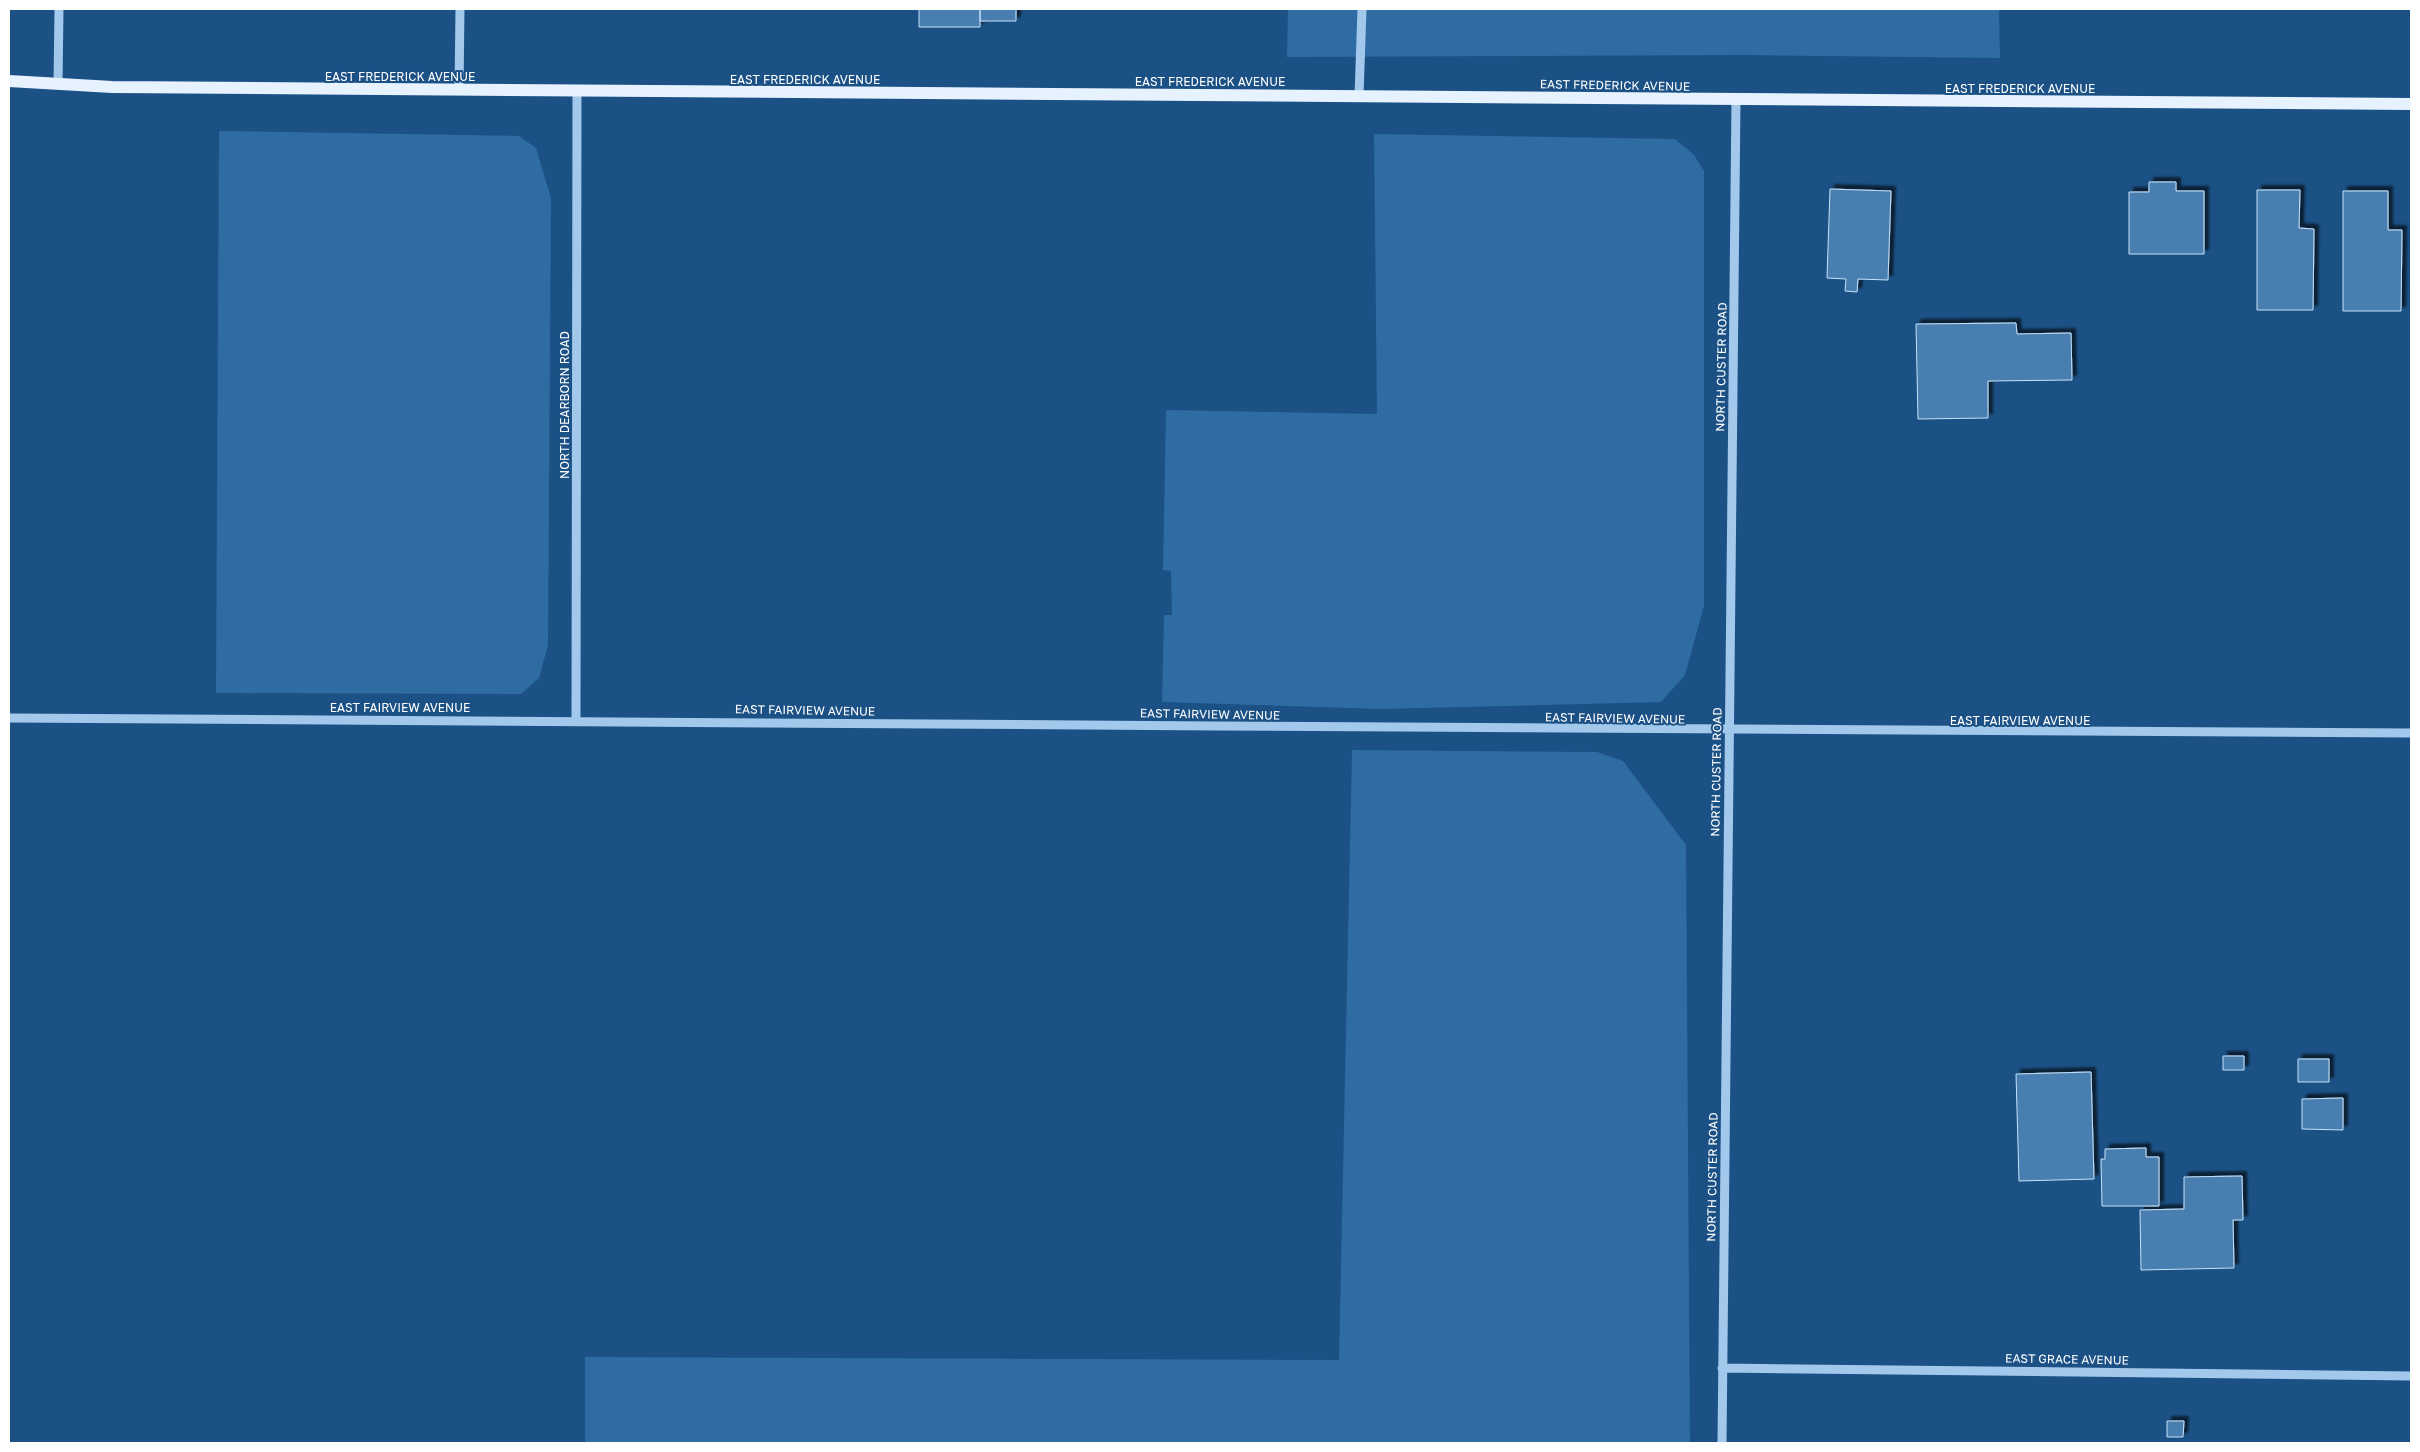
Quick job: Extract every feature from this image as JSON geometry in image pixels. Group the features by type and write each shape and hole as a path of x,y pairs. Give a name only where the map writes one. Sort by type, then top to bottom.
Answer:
{"main road":[{"name":"EAST FREDERICK AVENUE","path":"9,80 112,87 2411,104"}],"street":[{"path":"58,84 59,9"},
{"path":"459,90 460,9"},
{"path":"1359,96 1362,9"},
{"name":"NORTH DEARBORN ROAD","path":"576,720 577,91"},
{"name":"NORTH CUSTER ROAD","path":"1722,1443 1736,100"},
{"name":"EAST FAIRVIEW AVENUE","path":"9,718 576,720 1729,731 2411,733"},
{"name":"EAST GRACE AVENUE","path":"1722,1368 2411,1376"}],"shaded area":[{"path":"1288,9 1999,9 2000,58 1745,55 1287,57"},
{"path":"219,131 519,136 536,148 551,198 548,645 539,678 521,694 216,693"},
{"path":"1374,134 1675,139 1694,155 1704,171 1704,606 1685,675 1661,702 1381,709 1162,702 1164,615 1172,615 1171,571 1163,570 1166,410 1377,414"},
{"path":"1352,750 1597,752 1623,761 1686,845 1690,1443 585,1443 585,1357 1339,1360"}],"building":[{"path":"919,9 980,9 980,27 919,27"},
{"path":"980,9 1016,9 1016,21 980,21"},
{"path":"2149,182 2176,182 2176,191 2204,191 2204,254 2129,254 2129,192 2149,192"},
{"path":"1830,189 1891,191 1888,280 1858,279 1857,292 1845,291 1846,279 1827,278"},
{"path":"2257,190 2300,190 2299,228 2314,229 2313,310 2257,310"},
{"path":"2343,191 2388,191 2388,230 2402,230 2401,311 2343,311"},
{"path":"2016,323 2017,334 2071,333 2072,380 1988,381 1988,418 1918,419 1916,324"},
{"path":"2223,1056 2244,1056 2244,1070 2223,1070"},
{"path":"2298,1059 2329,1059 2329,1082 2298,1082"},
{"path":"2091,1072 2094,1179 2019,1181 2016,1074"},
{"path":"2343,1098 2343,1130 2302,1129 2302,1099"},
{"path":"2146,1148 2146,1157 2159,1157 2159,1206 2102,1206 2101,1159 2105,1159 2105,1149"},
{"path":"2242,1176 2243,1220 2233,1220 2234,1268 2141,1270 2140,1210 2184,1209 2184,1177"},
{"path":"2167,1421 2184,1421 2183,1437 2167,1437"}]}
